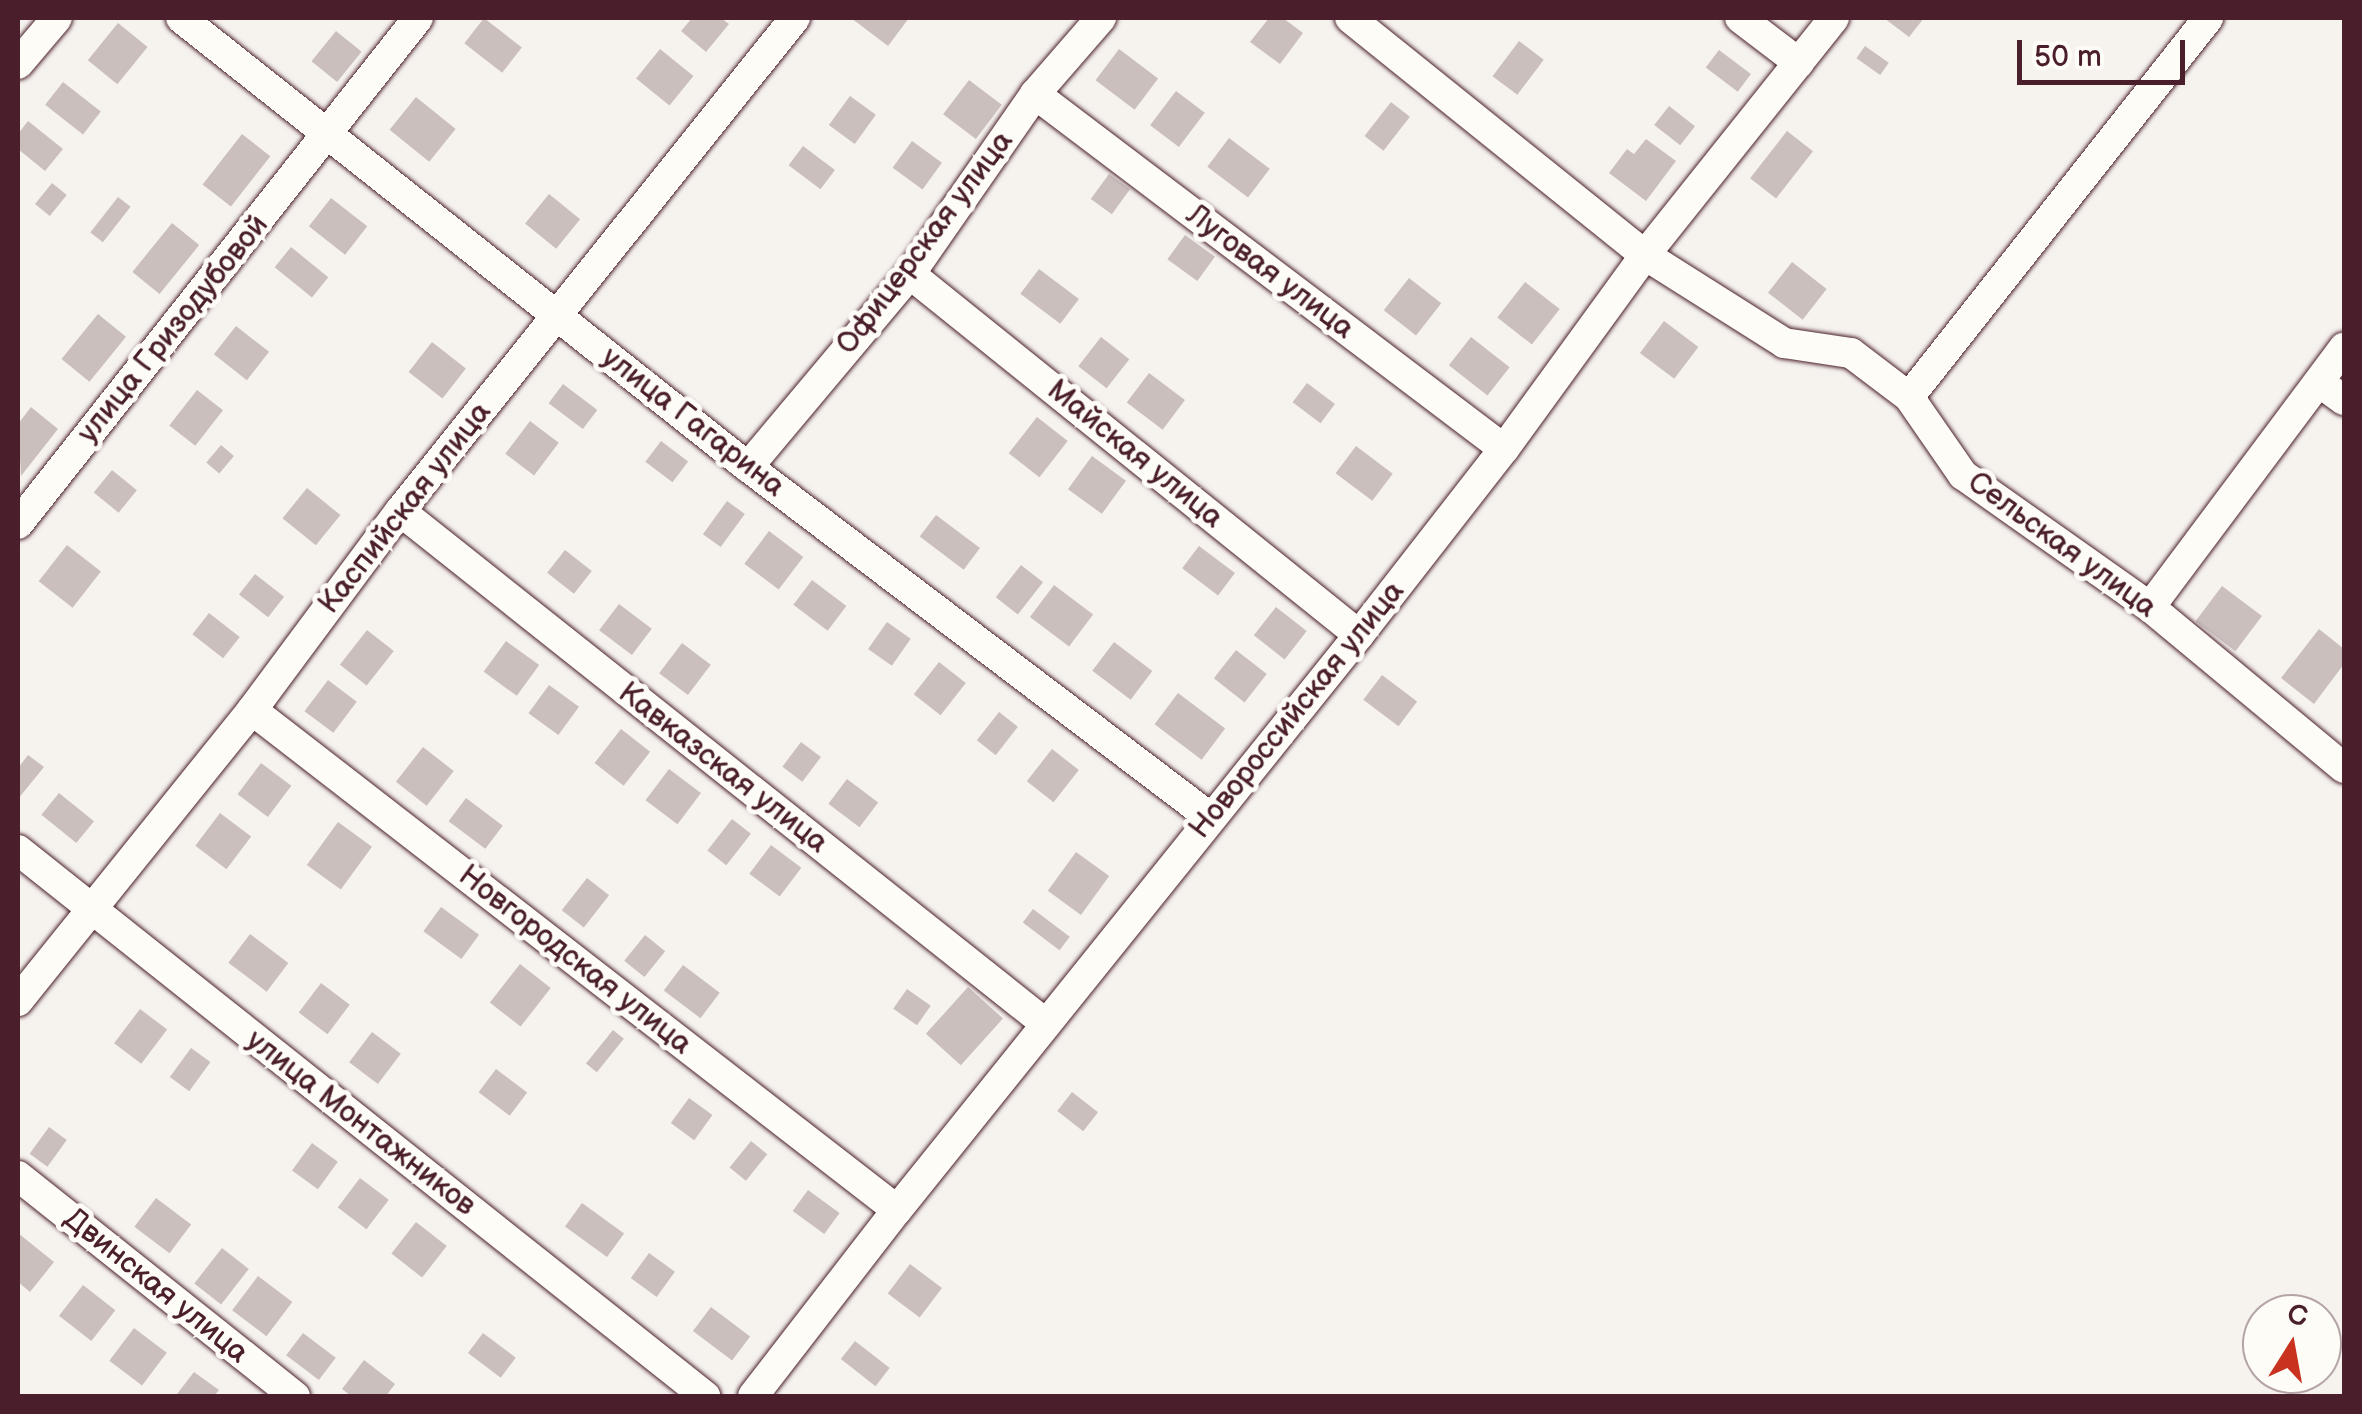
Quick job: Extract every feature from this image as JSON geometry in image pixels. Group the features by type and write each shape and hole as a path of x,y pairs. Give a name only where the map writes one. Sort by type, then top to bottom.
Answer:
{"street":[{"path":"18,64 57,18"},
{"name":"улица Гагарина","path":"181,18 748,467 1211,818"},
{"name":"улица Гризодубовой","path":"18,524 418,18"},
{"name":"Каспийская улица","path":"18,1001 252,710 400,511 795,18"},
{"name":"Офицерская улица","path":"748,467 910,274 1035,94 1101,18"},
{"name":"Сельская улица","path":"1350,18 1646,255 1784,343 1850,352 1909,397 1963,474 2150,607 2344,768"},
{"path":"1740,18 1799,63"},
{"name":"Новороссийская улица","path":"753,1396 1504,449 1646,255 1834,18"},
{"path":"1909,397 2208,18"},
{"name":"Луговая улица","path":"1035,94 1504,449"},
{"name":"Майская улица","path":"910,274 1358,635"},
{"path":"2150,607 2332,391 2344,348"},
{"name":"Кавказская улица","path":"400,511 1046,1024"},
{"name":"Новгородская улица","path":"252,710 897,1210"},
{"name":"улица Монтажников","path":"18,850 705,1396"},
{"name":"Двинская улица","path":"18,1176 295,1396"}],"building":[{"path":"484,18 522,48 502,73 464,43"},
{"path":"692,18 721,18 729,24 706,52 681,31"},
{"path":"851,18 909,18 888,46"},
{"path":"1269,18 1283,18 1303,33 1280,64 1250,42"},
{"path":"1884,18 1924,18 1909,37"},
{"path":"118,23 148,47 117,84 88,60"},
{"path":"336,31 362,52 337,82 311,61"},
{"path":"1519,41 1544,60 1517,95 1493,76"},
{"path":"1865,46 1889,63 1880,75 1856,58"},
{"path":"660,49 693,76 670,106 636,79"},
{"path":"1119,49 1158,78 1135,110 1096,80"},
{"path":"1719,50 1751,74 1738,92 1706,68"},
{"path":"969,80 1002,105 976,139 943,114"},
{"path":"63,82 101,112 83,134 45,105"},
{"path":"1176,91 1205,113 1179,147 1150,125"},
{"path":"850,96 876,115 855,144 829,125"},
{"path":"416,97 456,129 429,162 390,130"},
{"path":"1391,102 1410,117 1383,151 1365,136"},
{"path":"1669,106 1695,126 1680,145 1654,125"},
{"path":"28,121 63,149 45,171 18,149 18,134"},
{"path":"1787,131 1813,151 1776,199 1750,178"},
{"path":"242,134 270,156 231,207 203,184"},
{"path":"1229,138 1270,169 1248,197 1207,167"},
{"path":"1646,139 1676,161 1646,201 1609,173 1627,149 1634,154"},
{"path":"912,141 942,163 923,189 893,168"},
{"path":"803,146 835,170 821,189 789,165"},
{"path":"1109,174 1130,189 1112,214 1091,199"},
{"path":"52,183 67,195 50,216 35,204"},
{"path":"549,194 580,219 556,249 525,224"},
{"path":"118,197 131,207 103,242 90,232"},
{"path":"331,198 367,226 345,255 309,226"},
{"path":"172,223 199,245 160,294 132,272"},
{"path":"1185,235 1215,257 1197,281 1167,259"},
{"path":"291,247 328,277 312,297 275,267"},
{"path":"1792,262 1827,289 1803,320 1768,293"},
{"path":"1039,269 1079,299 1060,324 1020,294"},
{"path":"1409,278 1441,303 1416,336 1384,310"},
{"path":"1525,282 1560,309 1532,345 1497,317"},
{"path":"98,314 126,337 89,382 61,359"},
{"path":"1664,321 1698,347 1674,379 1640,353"},
{"path":"236,326 269,352 247,380 214,354"},
{"path":"1101,337 1129,359 1107,388 1078,366"},
{"path":"1471,337 1510,367 1487,396 1449,365"},
{"path":"432,342 466,368 442,398 409,372"},
{"path":"1149,373 1185,400 1163,430 1127,403"},
{"path":"1307,383 1335,404 1321,423 1293,402"},
{"path":"563,384 597,410 583,429 549,403"},
{"path":"197,390 223,410 195,446 169,425"},
{"path":"31,407 58,429 21,476 18,424"},
{"path":"1037,417 1068,441 1039,477 1009,453"},
{"path":"530,421 559,443 534,475 505,454"},
{"path":"661,441 688,461 673,482 645,462"},
{"path":"221,445 234,456 219,474 206,463"},
{"path":"1356,446 1393,474 1372,501 1336,473"},
{"path":"1092,456 1126,481 1102,514 1068,489"},
{"path":"112,470 137,490 119,513 94,493"},
{"path":"307,488 340,515 316,545 282,518"},
{"path":"727,501 745,514 721,547 703,534"},
{"path":"936,515 980,548 964,570 920,537"},
{"path":"769,531 803,557 779,590 744,564"},
{"path":"67,545 101,571 73,608 39,581"},
{"path":"1199,546 1235,573 1218,595 1182,568"},
{"path":"565,550 592,571 574,594 547,573"},
{"path":"1021,565 1043,582 1018,615 996,597"},
{"path":"255,574 284,597 268,617 239,594"},
{"path":"812,580 846,606 828,631 793,605"},
{"path":"1054,585 1093,614 1069,646 1030,617"},
{"path":"2222,586 2262,616 2235,651 2196,621"},
{"path":"619,604 652,629 632,655 599,630"},
{"path":"1276,607 1307,631 1285,659 1254,635"},
{"path":"209,613 240,637 223,658 192,634"},
{"path":"887,622 911,639 892,666 868,649"},
{"path":"2319,629 2344,649 2344,664 2314,704 2281,678"},
{"path":"367,630 394,651 367,686 340,665"},
{"path":"506,641 539,665 517,696 484,672"},
{"path":"1114,642 1152,671 1131,700 1092,671"},
{"path":"682,643 711,665 688,695 659,673"},
{"path":"1236,650 1267,674 1245,702 1214,678"},
{"path":"939,662 966,683 941,715 914,694"},
{"path":"1382,675 1417,701 1398,726 1363,700"},
{"path":"328,680 357,702 333,733 305,711"},
{"path":"549,685 579,707 558,735 528,713"},
{"path":"1178,693 1225,729 1202,760 1155,724"},
{"path":"999,712 1018,727 996,755 977,740"},
{"path":"621,729 650,752 624,786 595,763"},
{"path":"801,742 821,757 802,782 782,767"},
{"path":"423,747 454,771 427,806 396,782"},
{"path":"1052,749 1079,770 1054,802 1027,781"},
{"path":"28,755 44,767 18,799 18,768"},
{"path":"261,763 291,786 268,817 238,794"},
{"path":"669,769 701,793 677,824 646,800"},
{"path":"847,779 878,802 859,827 828,804"},
{"path":"59,793 94,821 76,843 41,815"},
{"path":"466,798 503,826 485,849 449,821"},
{"path":"220,813 251,836 226,869 195,846"},
{"path":"732,819 751,834 726,865 707,851"},
{"path":"338,822 372,847 341,890 307,865"},
{"path":"771,845 801,868 780,897 749,874"},
{"path":"1076,852 1109,876 1081,915 1048,891"},
{"path":"587,878 609,895 584,928 562,910"},
{"path":"441,907 479,935 461,959 423,931"},
{"path":"1033,909 1070,937 1060,950 1023,923"},
{"path":"250,934 288,963 267,992 228,963"},
{"path":"645,935 665,951 644,977 624,961"},
{"path":"520,964 551,988 521,1027 490,1003"},
{"path":"683,965 720,993 700,1018 664,991"},
{"path":"321,983 350,1005 327,1034 299,1013"},
{"path":"968,987 1003,1018 961,1065 926,1034"},
{"path":"907,989 931,1006 917,1025 893,1009"},
{"path":"140,1009 167,1029 141,1064 114,1043"},
{"path":"613,1030 624,1039 597,1072 586,1063"},
{"path":"372,1032 401,1054 378,1084 349,1062"},
{"path":"191,1048 210,1062 189,1091 170,1077"},
{"path":"496,1069 527,1092 510,1116 479,1092"},
{"path":"1072,1092 1098,1112 1083,1131 1057,1111"},
{"path":"689,1098 712,1115 694,1140 671,1123"},
{"path":"49,1127 67,1140 47,1167 30,1154"},
{"path":"751,1141 767,1154 746,1181 730,1167"},
{"path":"312,1143 338,1162 318,1189 292,1171"},
{"path":"360,1178 389,1200 366,1229 338,1208"},
{"path":"808,1190 840,1213 824,1234 793,1211"},
{"path":"156,1198 191,1224 169,1253 134,1227"},
{"path":"582,1203 624,1234 607,1257 565,1226"},
{"path":"416,1222 447,1246 422,1278 391,1254"},
{"path":"18,1233 54,1262 30,1292 18,1282"},
{"path":"222,1248 249,1269 221,1304 194,1283"},
{"path":"649,1253 675,1272 657,1297 631,1278"},
{"path":"910,1264 942,1288 920,1318 888,1294"},
{"path":"258,1276 292,1302 266,1336 232,1310"},
{"path":"83,1285 115,1310 91,1341 59,1316"},
{"path":"711,1307 750,1336 732,1360 693,1331"},
{"path":"134,1328 167,1353 142,1385 109,1361"},
{"path":"303,1333 336,1358 319,1380 286,1355"},
{"path":"483,1333 516,1358 501,1378 468,1353"},
{"path":"855,1341 890,1368 876,1386 841,1359"},
{"path":"364,1360 395,1384 386,1396 351,1396 342,1389"},
{"path":"194,1372 219,1390 214,1396 177,1394"}]}
